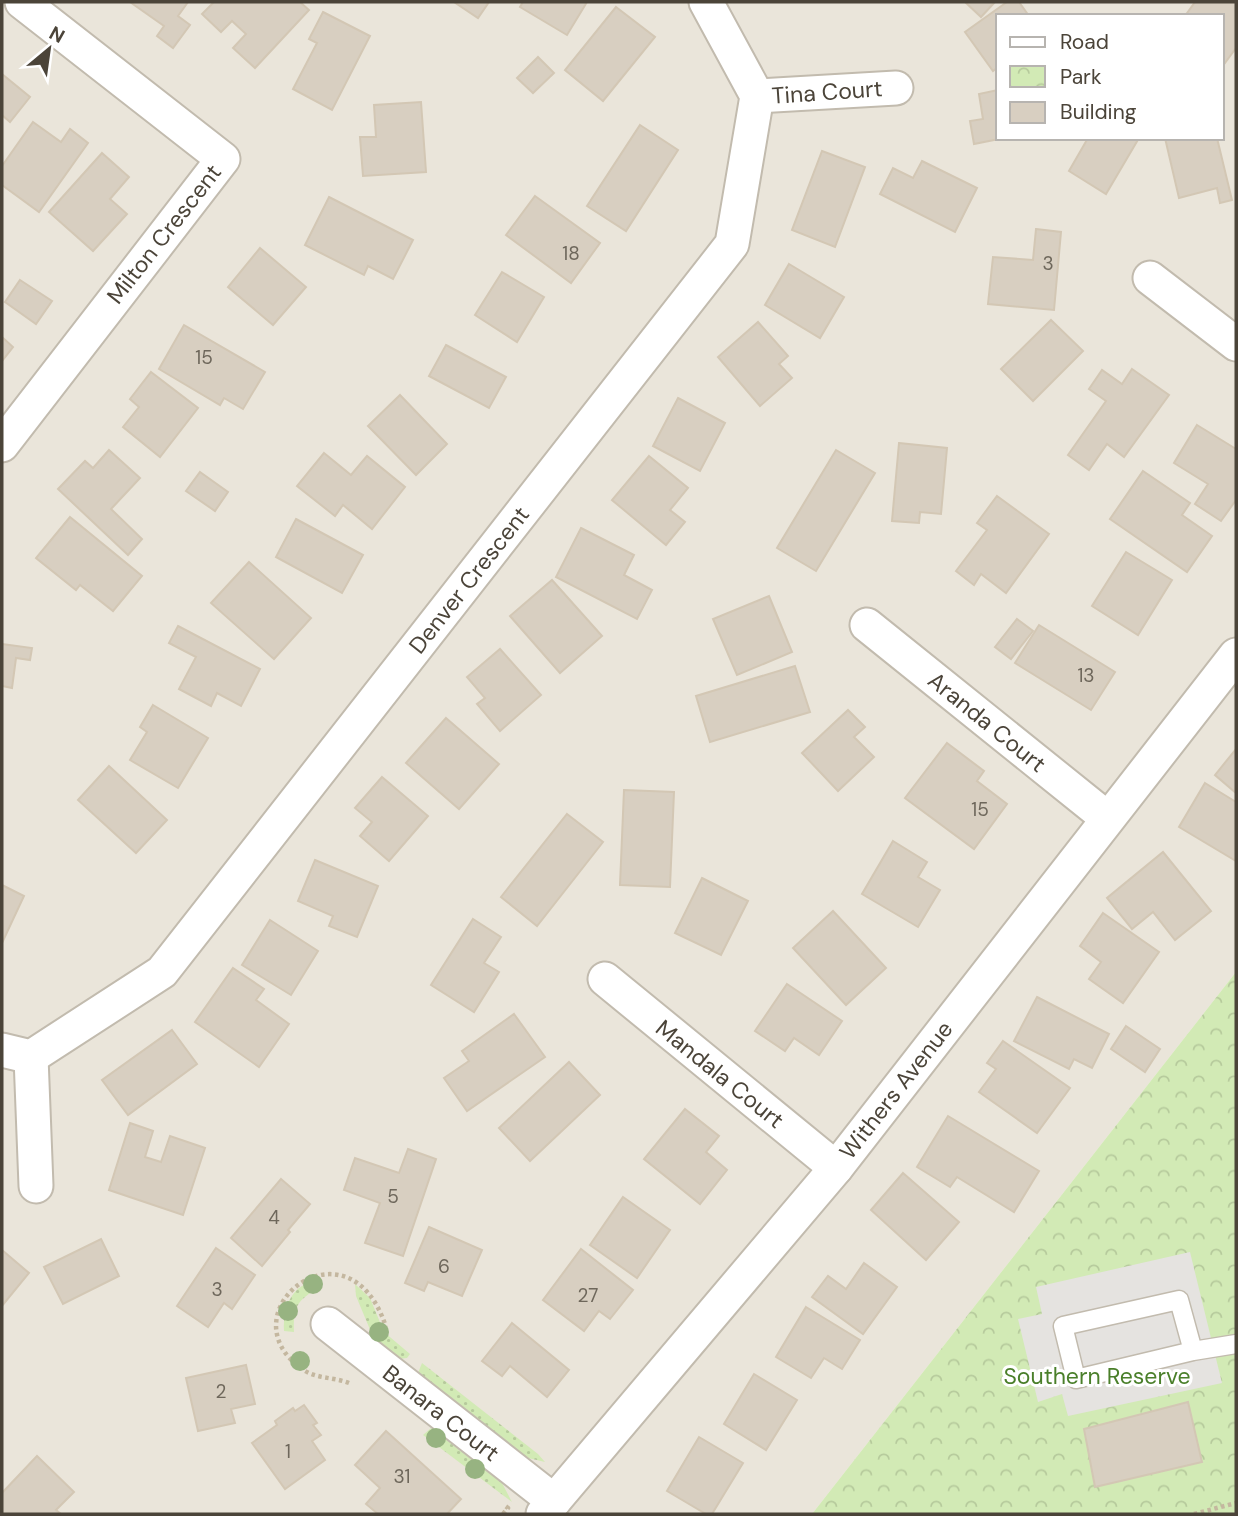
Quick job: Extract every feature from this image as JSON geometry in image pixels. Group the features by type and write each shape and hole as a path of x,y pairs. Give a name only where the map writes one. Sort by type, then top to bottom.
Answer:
{"street":[{"name":"Milton Crescent","path":"2,445 223,159 22,2"},
{"path":"706,2 757,96"},
{"name":"Tina Court","path":"757,96 896,88"},
{"name":"Denver Crescent","path":"16,1054 162,972 732,244 757,96"},
{"path":"1150,278 1236,344"},
{"name":"Aranda Court","path":"867,625 1107,818"},
{"name":"Withers Avenue","path":"549,1508 836,1168 1236,655"},
{"name":"Mandala Court","path":"605,979 836,1168"},
{"path":"16,1054 36,1186"},
{"name":"Banara Court","path":"328,1324 549,1508"}],"lane":[{"path":"1193,1351 1179,1300 1063,1326 1076,1379 1193,1351 1236,1344"}],"path":[{"path":"1194,1514 1236,1503"},
{"path":"503,1514 508,1508"}],"shaded area":[{"path":"2,2 1236,2 1236,972 812,1514 2,1514"},
{"path":"1190,1252 1222,1383 1068,1416 1062,1394 1038,1402 1018,1319 1042,1314 1036,1287"}],"green space":[{"name":"Southern Reserve","path":"1236,972 1236,1514 812,1514"},
{"path":"320,1280 319,1288 298,1305 294,1316 294,1332 284,1331 285,1313 291,1297 302,1286"},
{"path":"355,1284 370,1298 384,1332 410,1354 407,1358 399,1359 371,1332 356,1296"},
{"path":"422,1363 545,1462 524,1457 419,1375"},
{"path":"431,1428 502,1483 512,1502 423,1435"}],"building":[{"path":"130,2 188,2 178,16 190,25 173,48 157,36 164,26"},
{"path":"214,2 300,2 309,10 255,68 233,48 246,34 232,21 221,32 202,14"},
{"path":"454,2 489,2 478,18"},
{"path":"523,2 587,2 567,35 520,7"},
{"path":"965,2 995,2 981,17"},
{"path":"1007,2 1019,2 1028,14 996,14 996,69 993,71 965,32"},
{"path":"1195,2 1236,2 1236,48 1225,63 1224,14 1186,14"},
{"path":"616,7 655,37 603,101 565,70"},
{"path":"323,12 370,36 332,110 293,89 317,43 309,39"},
{"path":"538,57 554,73 533,93 517,78"},
{"path":"2,74 30,97 10,122 2,115"},
{"path":"996,90 996,140 974,144 970,121 983,119 979,94"},
{"path":"421,102 426,172 363,176 360,137 376,137 374,105"},
{"path":"33,122 61,142 70,129 88,143 39,212 2,185 2,166"},
{"path":"640,125 678,150 626,231 587,206"},
{"path":"1087,140 1138,140 1106,194 1069,171"},
{"path":"1165,140 1217,140 1232,200 1220,203 1217,188 1179,198"},
{"path":"822,151 865,167 835,247 792,230"},
{"path":"102,153 129,177 110,199 127,214 93,251 49,212"},
{"path":"922,161 977,188 955,232 880,194 893,168 913,178"},
{"path":"535,196 600,243 571,283 506,235"},
{"path":"329,197 413,240 393,279 368,266 364,275 305,245"},
{"path":"1036,229 1061,232 1054,310 988,304 993,257 1033,260"},
{"path":"260,248 306,287 273,325 228,287"},
{"path":"789,264 844,297 820,338 765,305"},
{"path":"502,272 544,297 517,342 475,315"},
{"path":"20,280 52,301 36,324 5,302"},
{"path":"1051,320 1083,351 1033,401 1001,369"},
{"path":"758,322 788,356 779,364 792,378 760,406 718,357"},
{"path":"184,325 265,372 243,409 224,398 220,405 159,369"},
{"path":"2,337 13,347 2,361"},
{"path":"446,345 506,377 489,408 429,376"},
{"path":"1132,369 1169,395 1124,457 1107,444 1089,470 1068,455 1106,401 1089,389 1102,370 1122,384"},
{"path":"151,372 198,408 160,457 123,427 139,407 130,399"},
{"path":"400,395 447,444 416,475 368,426"},
{"path":"678,398 725,423 700,471 653,446"},
{"path":"1197,425 1236,449 1236,500 1221,521 1195,504 1208,484 1174,463"},
{"path":"899,443 947,448 941,514 920,512 919,523 892,521"},
{"path":"109,450 140,478 111,509 142,539 128,555 58,489 85,461 93,468"},
{"path":"836,450 875,473 816,571 777,548"},
{"path":"324,453 351,475 367,456 405,487 372,529 343,505 335,516 297,486"},
{"path":"649,456 688,488 670,510 685,522 666,545 612,500"},
{"path":"1143,471 1190,503 1182,515 1212,536 1187,572 1110,519"},
{"path":"200,472 228,492 215,511 186,491"},
{"path":"997,496 1049,534 1006,593 981,574 974,585 956,571 987,530 977,523"},
{"path":"70,517 142,576 113,611 80,585 76,590 36,558"},
{"path":"296,519 363,555 342,593 276,557"},
{"path":"581,528 634,555 624,575 652,590 637,619 556,577"},
{"path":"1126,552 1172,580 1138,635 1092,606"},
{"path":"249,562 311,618 274,659 211,603"},
{"path":"552,580 602,636 560,673 510,616"},
{"path":"769,596 792,652 737,675 713,619"},
{"path":"1017,619 1033,631 1011,659 995,647"},
{"path":"1039,625 1115,672 1091,710 1015,663"},
{"path":"178,626 260,669 241,706 217,693 211,706 179,689 196,657 169,643"},
{"path":"2,644 32,648 30,660 16,658 12,688 2,686"},
{"path":"500,649 541,695 500,731 477,704 485,698 467,677"},
{"path":"795,666 810,712 710,742 696,696"},
{"path":"153,705 208,738 178,788 130,760 147,732 140,727"},
{"path":"848,710 865,727 854,737 874,757 838,791 802,753"},
{"path":"446,718 499,764 459,809 406,763"},
{"path":"947,743 984,771 977,781 1007,804 974,849 905,798"},
{"path":"1236,749 1236,793 1215,775"},
{"path":"109,766 167,820 136,853 78,800"},
{"path":"382,777 428,816 389,861 360,836 372,822 355,808"},
{"path":"1205,783 1236,802 1236,861 1179,827"},
{"path":"624,790 674,792 670,887 620,885"},
{"path":"567,814 603,842 537,926 501,897"},
{"path":"893,841 927,862 918,877 940,890 918,927 862,894"},
{"path":"1163,852 1211,911 1175,940 1153,912 1132,929 1107,898"},
{"path":"315,860 378,886 357,937 329,926 333,916 298,901"},
{"path":"702,878 748,901 721,955 675,933"},
{"path":"2,885 24,896 2,943"},
{"path":"833,911 886,968 846,1005 793,948"},
{"path":"1103,913 1159,952 1123,1003 1089,979 1101,962 1080,946"},
{"path":"473,919 501,937 484,963 499,972 474,1012 431,985"},
{"path":"270,920 318,951 291,995 242,965"},
{"path":"233,968 264,989 256,1000 289,1024 259,1067 195,1022"},
{"path":"787,984 842,1021 819,1055 794,1038 785,1051 755,1031"},
{"path":"1037,997 1109,1034 1092,1068 1074,1059 1069,1069 1014,1041"},
{"path":"514,1014 545,1057 467,1111 444,1078 469,1061 462,1051"},
{"path":"1126,1026 1160,1049 1145,1072 1111,1049"},
{"path":"172,1030 197,1064 128,1115 102,1080"},
{"path":"1003,1041 1070,1088 1037,1133 979,1092 996,1069 987,1063"},
{"path":"569,1062 600,1095 530,1161 499,1128"},
{"path":"685,1109 719,1136 706,1152 727,1170 700,1204 644,1159"},
{"path":"948,1116 1039,1171 1014,1212 957,1177 950,1187 917,1167"},
{"path":"130,1123 153,1131 145,1157 161,1162 170,1136 205,1148 183,1215 109,1190"},
{"path":"408,1149 436,1159 403,1256 365,1243 380,1203 344,1190 355,1158 399,1173"},
{"path":"903,1173 959,1222 926,1260 871,1210"},
{"path":"281,1179 310,1204 262,1266 231,1238"},
{"path":"623,1197 670,1230 637,1278 590,1245"},
{"path":"429,1227 482,1250 462,1296 428,1282 424,1291 405,1283"},
{"path":"101,1239 119,1276 63,1304 44,1267"},
{"path":"216,1248 255,1275 232,1309 224,1303 208,1327 177,1306"},
{"path":"581,1249 633,1290 610,1319 599,1311 584,1331 543,1300"},
{"path":"2,1250 29,1273 2,1306"},
{"path":"864,1263 897,1287 863,1334 812,1297 828,1276 846,1289"},
{"path":"806,1307 860,1340 842,1369 824,1358 811,1378 776,1357"},
{"path":"512,1323 569,1370 547,1397 510,1366 502,1376 482,1361"},
{"path":"246,1365 255,1404 231,1409 235,1423 198,1431 186,1378"},
{"path":"754,1374 797,1400 766,1450 724,1424"},
{"path":"1188,1402 1202,1462 1095,1487 1084,1429"},
{"path":"304,1405 317,1423 313,1425 321,1435 312,1441 325,1460 285,1489 252,1443 277,1425 275,1421 293,1408 295,1411"},
{"path":"386,1431 461,1499 447,1514 378,1514 366,1504 380,1488 355,1465"},
{"path":"699,1437 743,1463 712,1514 706,1514 667,1491"},
{"path":"37,1456 74,1492 56,1510 61,1514 2,1514 2,1493"}]}
